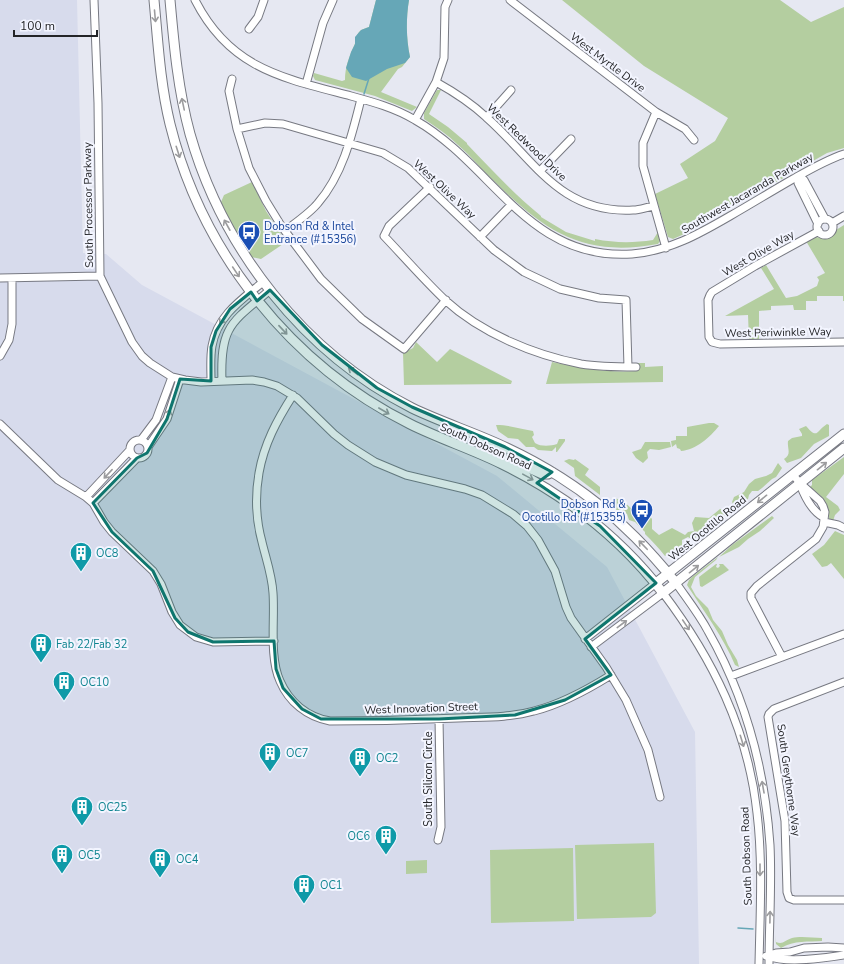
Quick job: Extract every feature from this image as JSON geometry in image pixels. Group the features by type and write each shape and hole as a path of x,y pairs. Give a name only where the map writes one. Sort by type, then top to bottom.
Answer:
{"main road":[{"name":"South Dobson Road","path":"154,0 162,85 170,124 195,198 213,235 233,267 272,319 306,353 359,395 410,424 446,441 482,455 520,473 552,491 580,511 615,540 656,583 663,593"},
{"name":"South Dobson Road","path":"170,0 180,93 195,151 209,188 227,225 247,258 263,282 300,325 337,359 377,388 412,408 505,447 552,472 588,497 621,523 647,549 676,583"},
{"name":"West Ocotillo Road","path":"656,583 844,434"},
{"path":"663,593 844,448"},
{"path":"482,455 515,462 542,474 552,472"}],"street":[{"name":"South Processor Parkway","path":"94,0 98,103 100,276 132,342 142,356 172,377 192,381 252,380 264,382 287,391 334,434 352,448 375,462 406,475 465,489 482,495 513,514 527,526 538,540 558,578 571,618 611,675 626,700 648,750 660,797"},
{"name":"Southwest Jacaranda Parkway","path":"195,0 216,33 241,56 272,73 388,107 415,120 450,145 528,220 546,233 570,244 592,251 631,254 654,251 685,241 822,163 844,154"},
{"path":"250,29 258,17 264,0"},
{"path":"306,84 331,0"},
{"path":"415,120 436,82 444,58 445,7 448,0"},
{"name":"West Myrtle Drive","path":"510,0 522,11 656,112 685,129 694,140"},
{"path":"517,18 522,11"},
{"path":"232,79 229,91 237,129 249,168 266,201 285,231 321,279 362,320 404,349 446,300 384,236 389,226 430,187"},
{"name":"West Redwood Drive","path":"436,82 453,91 487,117 540,171 561,191 572,198 611,210 634,210 654,206"},
{"path":"487,117 511,90"},
{"path":"285,231 318,204 334,180 350,143 361,99"},
{"path":"656,112 643,143 643,166 666,248"},
{"name":"West Olive Way","path":"237,129 265,123 283,124 383,153 408,168 430,187 494,250 524,272 560,289 599,298 626,300 632,367 582,364 538,354 492,333 466,316 446,300"},
{"path":"540,171 572,139"},
{"path":"799,176 804,180 828,221"},
{"path":"799,176 798,183 818,227"},
{"path":"480,236 511,205"},
{"name":"West Olive Way","path":"712,342 709,337 708,300 712,292 818,227 821,220 828,221 844,216"},
{"name":"West Olive Way","path":"818,227 824,234 829,233 833,227 828,221"},
{"path":"0,278 100,276"},
{"path":"0,356 9,340 12,324 12,278"},
{"path":"211,381 211,347 216,331 227,312 263,282"},
{"path":"222,381 222,354 226,335 230,327 239,315 270,290"},
{"name":"West Periwinkle Way","path":"712,342 720,344 844,342"},
{"path":"141,440 156,420 172,377"},
{"path":"93,503 137,458 145,455 148,447 167,419 180,379"},
{"name":"West Innovation Street","path":"293,395 268,439 261,462 257,506 259,530 269,567 273,593 276,669 281,684 294,703 310,714 330,721 439,719 500,716 533,712 571,698 611,675"},
{"path":"0,424 58,480 93,503 104,522 112,532 153,571 161,584 175,618 188,632 204,640 213,642 274,641"},
{"path":"86,497 129,450 132,442 141,440 146,442 148,447"},
{"path":"129,450 132,455 137,458"},
{"path":"782,657 751,598 751,593 757,586 816,539 820,533 824,519 824,512 820,501 793,475"},
{"path":"800,483 803,494 819,514 824,519 844,528"},
{"path":"813,507 820,501"},
{"name":"West Ocotillo Road","path":"585,639 656,583"},
{"name":"South Dobson Road","path":"676,583 708,630 731,676 748,722 758,760 766,802 770,847 769,964"},
{"path":"591,647 663,593"},
{"name":"South Dobson Road","path":"663,593 699,643 711,666 733,714 746,753 755,794 759,834 759,964"},
{"path":"731,676 844,634"},
{"name":"South Greythorne Way","path":"844,682 774,709 768,714 785,821 787,892 789,898 794,900 844,900"},
{"name":"South Silicon Circle","path":"438,840 441,827 439,719"},
{"path":"814,959 815,947"},
{"path":"759,956 769,956 776,953 790,952 804,948 844,948"},
{"path":"769,956 776,960 814,959 844,955"}],"highlighted area":[{"path":"270,290 322,345 377,388 412,407 505,447 552,472 537,483 600,526 656,583 585,639 611,675 565,700 515,715 439,719 321,719 302,709 283,688 276,669 274,641 213,642 188,632 175,618 153,571 112,532 93,503 137,458 147,453 167,419 180,379 211,381 211,347 216,331 230,309 251,292 257,301"}],"shaded area":[{"path":"0,0 77,0 83,253 106,254 142,285 497,476 607,567 695,732 699,964 0,964"}],"green space":[{"path":"376,0 409,0 407,28 410,57 402,67 398,69 381,92 417,107 412,111 375,96 315,80 313,76 314,73 342,81 345,80 350,54 358,33 369,27"},
{"path":"562,0 780,0 811,22 844,7 844,148 827,153 691,231 673,239 668,237 655,194 688,178 680,164 715,141 728,118 644,66"},
{"path":"437,90 441,90 429,114 467,143 521,199 541,217 566,232 595,241 595,239 624,242 653,240 658,232 660,241 658,244 631,247 608,247 586,243 566,236 548,226 512,198 450,138 424,119 424,113"},
{"path":"252,182 266,211 286,242 261,259 251,257 232,226 221,202 224,195"},
{"path":"844,225 844,301 843,296 817,296 817,301 806,301 806,310 794,310 793,305 771,306 771,310 759,311 759,340 749,340 748,315 725,316 774,289 761,268 766,265 786,298 797,296 817,286 819,280 817,277 825,273 806,241 814,237 827,238 833,235 836,230"},
{"path":"416,342 437,362 450,349 512,381 511,384 404,385 403,353 413,348"},
{"path":"552,362 605,371 637,371 637,363 645,363 645,367 663,366 663,382 546,384"},
{"path":"714,423 719,426 697,446 681,451 677,448 676,444 672,447 671,441 676,440 676,436 687,436 687,427"},
{"path":"827,424 829,425 829,436 814,444 801,458 787,463 784,459 789,453 788,441 792,438 802,436 799,429 806,426 813,433 817,433"},
{"path":"496,425 510,426 533,431 534,435 532,437 535,443 543,446 557,444 559,439 565,439 565,441 557,452 556,447 552,451 538,450 534,447 526,447 518,439 508,438 498,431"},
{"path":"645,442 670,442 671,447 659,450 650,449 647,452 648,458 643,463 636,458 632,452 641,449"},
{"path":"844,457 844,474 826,497 838,506 840,510 835,515 833,521 829,519 828,508 823,498 810,487 812,485 812,480"},
{"path":"575,459 589,469 585,475 600,487 600,495 575,476 574,468 564,461"},
{"path":"778,463 782,468 776,477 758,491 752,491 748,499 736,509 732,502 734,497 744,492 749,484 755,479 772,473"},
{"path":"614,498 622,500 633,510 640,508 645,510 652,519 652,529 659,535 672,528 685,535 688,532 694,531 692,523 695,517 709,518 720,509 726,510 729,513 708,527 702,529 702,532 693,540 688,537 682,540 682,549 676,552 673,556 665,556 635,522 629,520 627,514 621,514 610,504"},
{"path":"772,516 774,518 760,531 739,547 719,557 732,545"},
{"path":"835,531 844,535 844,579 831,563 822,567 812,554 824,545"},
{"path":"718,557 695,577 691,587 696,596 708,608 713,620 722,631 739,667 735,665 719,634 687,585 692,577"},
{"path":"716,564 716,567 718,568 720,566 719,564 723,564 729,570 702,587 700,586 699,577"},
{"path":"654,843 656,913 651,917 577,919 575,845"},
{"path":"573,848 574,921 491,923 490,850"},
{"path":"427,860 427,873 406,874 406,861"},
{"path":"775,934 776,942 778,943 799,937 822,938 822,941 796,943 786,945 781,948 776,944"}],"water":[{"path":"376,0 409,0 407,28 410,57 405,63 387,69 366,81 352,77 346,68 355,44 355,37 361,30 369,27"}],"waterway":[{"path":"364,94 369,78"},
{"path":"738,928 753,929"}],"place":[{"name":"Dobson Rd & Intel Entrance (#15356)","path":"249,252"},
{"name":"Dobson Rd & Ocotillo Rd (#15355)","path":"642,530"},
{"name":"OC8","path":"81,572"},
{"name":"Fab 22/Fab 32","path":"41,664"},
{"name":"OC10","path":"64,702"},
{"name":"OC7","path":"270,772"},
{"name":"OC2","path":"360,778"},
{"name":"OC25","path":"82,826"},
{"name":"OC6","path":"386,856"},
{"name":"OC5","path":"62,874"},
{"name":"OC4","path":"160,878"},
{"name":"OC1","path":"304,904"}]}
